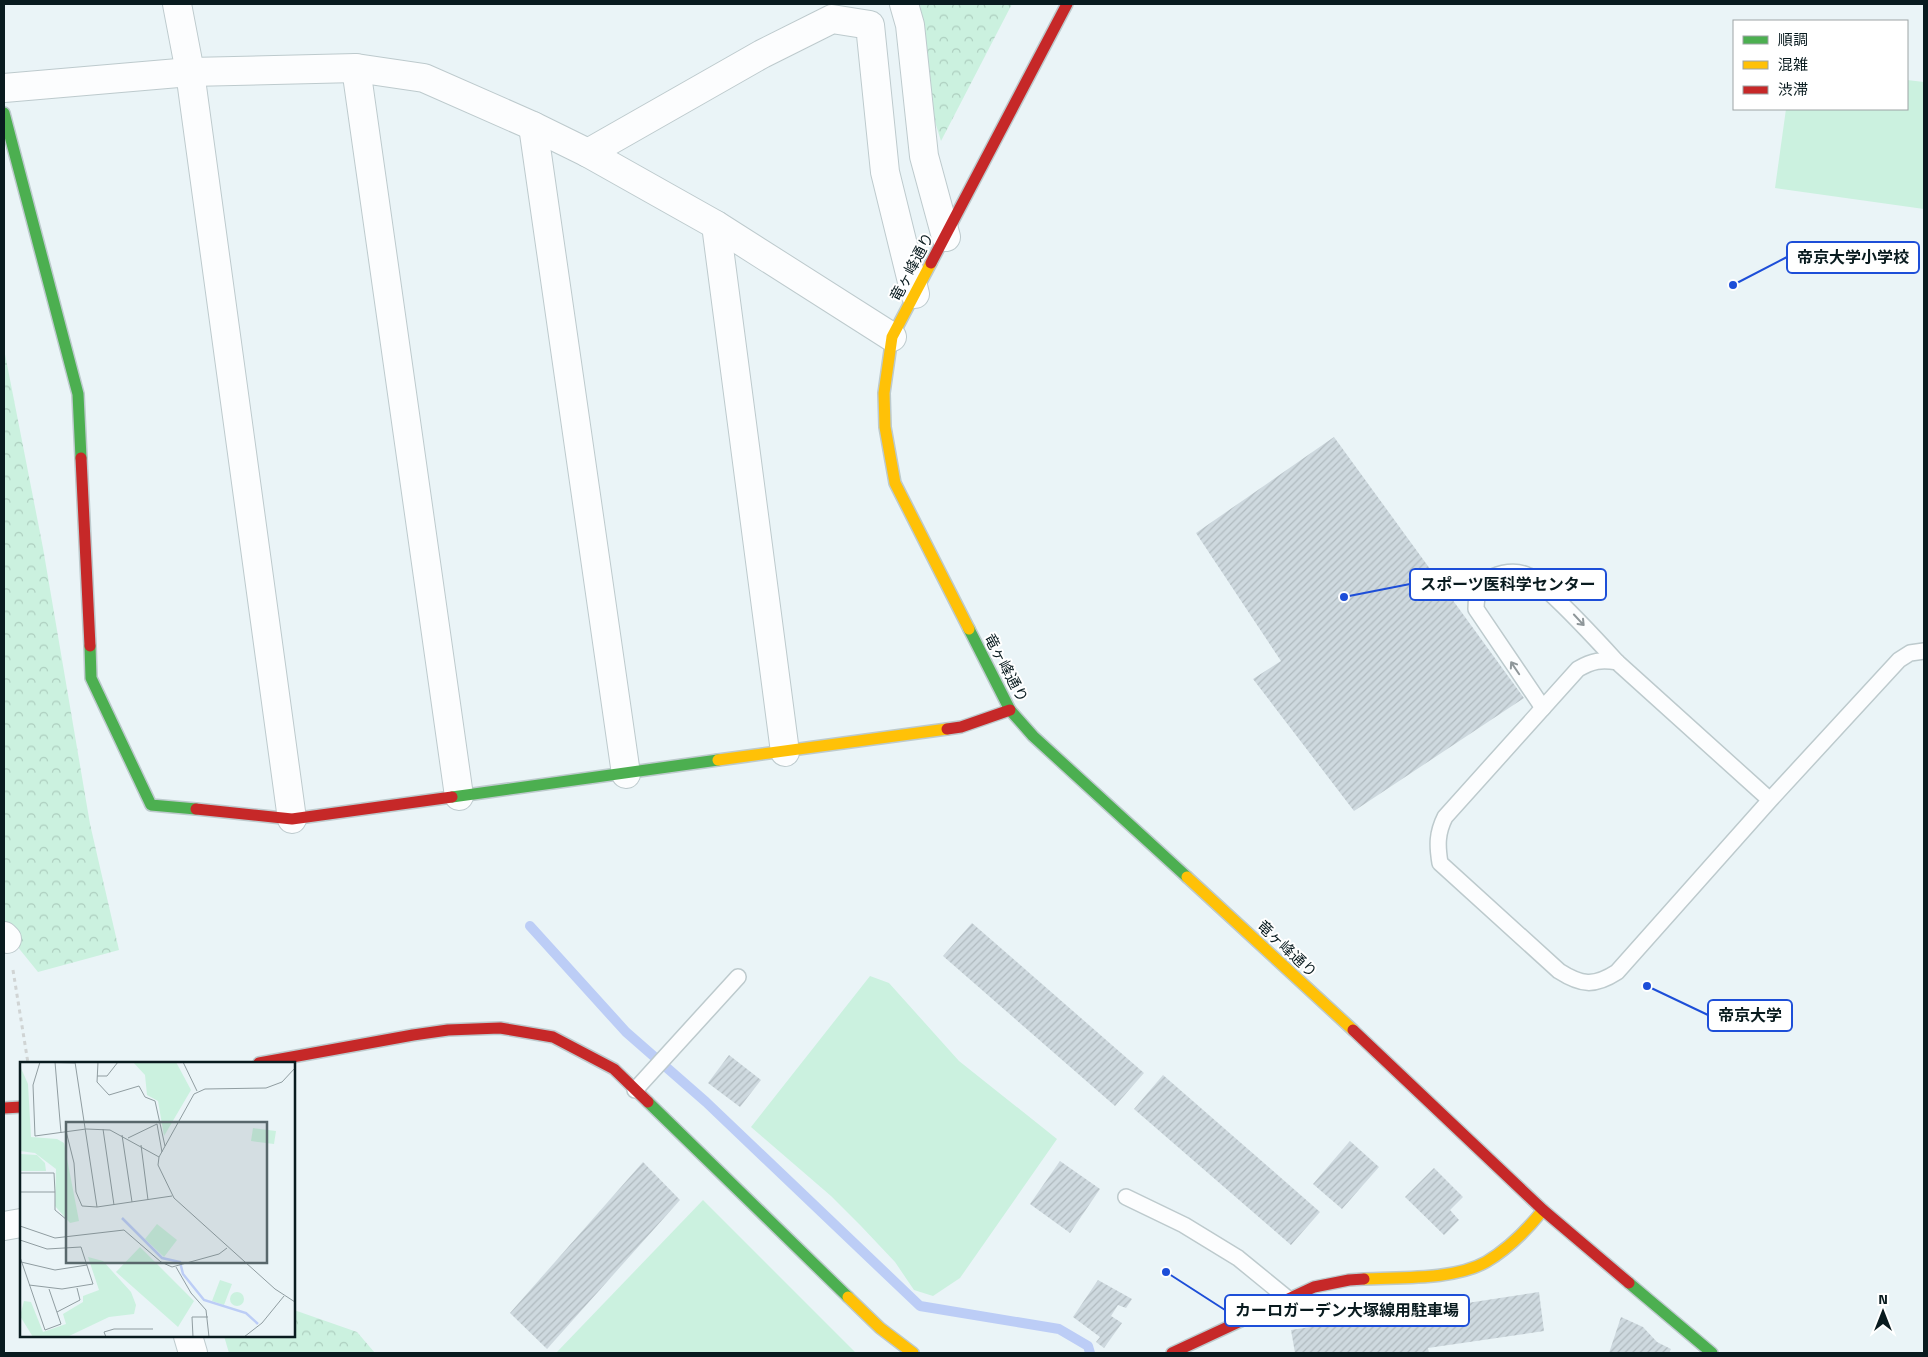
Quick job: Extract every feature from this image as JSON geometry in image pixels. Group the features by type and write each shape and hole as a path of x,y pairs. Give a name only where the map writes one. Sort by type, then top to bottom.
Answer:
{"street":[{"path":"177,4 190,72 292,819"},
{"path":"904,4 910,24 924,156 946,237"},
{"name":"竜ヶ峰通り","path":"1066,4 946,237 892,337 884,376 882,411 886,451 895,483 1010,710 1033,736 1306,986 1543,1210 1712,1353"},
{"path":"588,153 762,54 832,19 870,25 885,172 915,294"},
{"path":"356,68 459,796"},
{"path":"4,88 190,72 356,68 424,78 533,126 588,153 716,224 892,337"},
{"path":"4,113 78,394 91,678 151,805 292,819 962,727 1010,710"},
{"path":"533,126 626,774"},
{"path":"716,224 785,752"},
{"path":"264,1062 448,1030 500,1028 553,1037 614,1069 880,1328 913,1353"},
{"path":"4,1108 20,1107"},
{"path":"1172,1353 1314,1287 1349,1280 1434,1275 1463,1270 1486,1262 1524,1232 1543,1210"},
{"path":"4,1226 20,1223"},
{"path":"188,1337 193,1353"}],"lane":[{"path":"1543,708 1476,609 1479,588 1488,579 1501,573 1516,572 1530,576 1575,616 1617,662 1770,800"},
{"path":"1617,662 1605,660 1591,662 1578,670 1445,817 1439,828 1436,844 1440,863 1559,971 1581,982 1595,982 1606,979 1617,972 1770,800 1899,660 1910,653 1924,651"},
{"path":"636,1090 738,977"},
{"path":"1126,1197 1184,1225 1238,1258 1288,1298"}],"path":[{"path":"6,938 28,1062"}],"green space":[{"path":"920,4 1012,4 941,141 930,106"},
{"path":"1908,80 1924,82 1924,209 1775,188 1786,110 1908,110"},
{"path":"4,349 43,548 90,824 119,950 38,972 4,930"},
{"path":"870,976 889,983 959,1061 1057,1139 960,1278 933,1296 914,1290 895,1262 831,1196 751,1127"},
{"path":"703,1200 856,1353 556,1353"},
{"path":"295,1310 357,1332 375,1353 229,1353 224,1337 295,1337"}],"building":[{"path":"1334,437 1524,698 1354,811 1253,679 1281,661 1196,533"},
{"path":"972,923 1144,1073 1115,1106 943,956"},
{"path":"729,1055 761,1080 740,1107 708,1083"},
{"path":"1163,1075 1320,1212 1291,1245 1134,1109"},
{"path":"1350,1141 1379,1167 1342,1209 1313,1184"},
{"path":"1060,1161 1100,1189 1070,1233 1030,1204"},
{"path":"643,1162 680,1200 547,1349 510,1313"},
{"path":"1434,1168 1463,1197 1450,1210 1459,1220 1444,1235 1405,1197"},
{"path":"1098,1280 1132,1299 1126,1308 1118,1305 1111,1316 1122,1323 1104,1348 1096,1342 1100,1337 1073,1317"},
{"path":"1539,1292 1544,1331 1428,1348 1429,1353 1295,1353 1291,1330"},
{"path":"1621,1317 1643,1327 1657,1342 1671,1349 1669,1353 1609,1353"}],"waterway":[{"path":"530,926 626,1032 706,1102 920,1306 1059,1329 1088,1346 1090,1353"}],"traffic: fast":[{"path":"4,113 78,394 81,458"},
{"path":"969,629 1010,710 1033,736 1187,877"},
{"path":"90,646 91,678 151,805 196,809"},
{"path":"452,797 718,760"},
{"path":"648,1102 848,1297"},
{"path":"1629,1283 1712,1353"}],"traffic: slow":[{"path":"931,263 892,337 884,393 885,427 895,483 969,629"},
{"path":"718,760 947,729"},
{"path":"1187,877 1353,1030"},
{"path":"1364,1279 1443,1275 1473,1268 1494,1257 1509,1245 1524,1232 1543,1210"},
{"path":"848,1297 880,1328 913,1353"}],"traffic: jam":[{"path":"931,263 1067,4"},
{"path":"81,458 90,646"},
{"path":"947,729 961,727 1010,710"},
{"path":"196,809 292,819 452,797"},
{"path":"264,1062 413,1035 448,1030 500,1028 553,1037 614,1069 648,1102"},
{"path":"1353,1030 1543,1210 1629,1283"},
{"path":"4,1108 20,1107"},
{"path":"1172,1353 1314,1287 1364,1279"}],"place":[{"name":"帝京大学小学校","path":"1733,285"},
{"name":"スポーツ医科学センター","path":"1344,597"},
{"name":"帝京大学","path":"1647,986"},
{"name":"カーロガーデン大塚線用駐車場","path":"1166,1272"}]}
